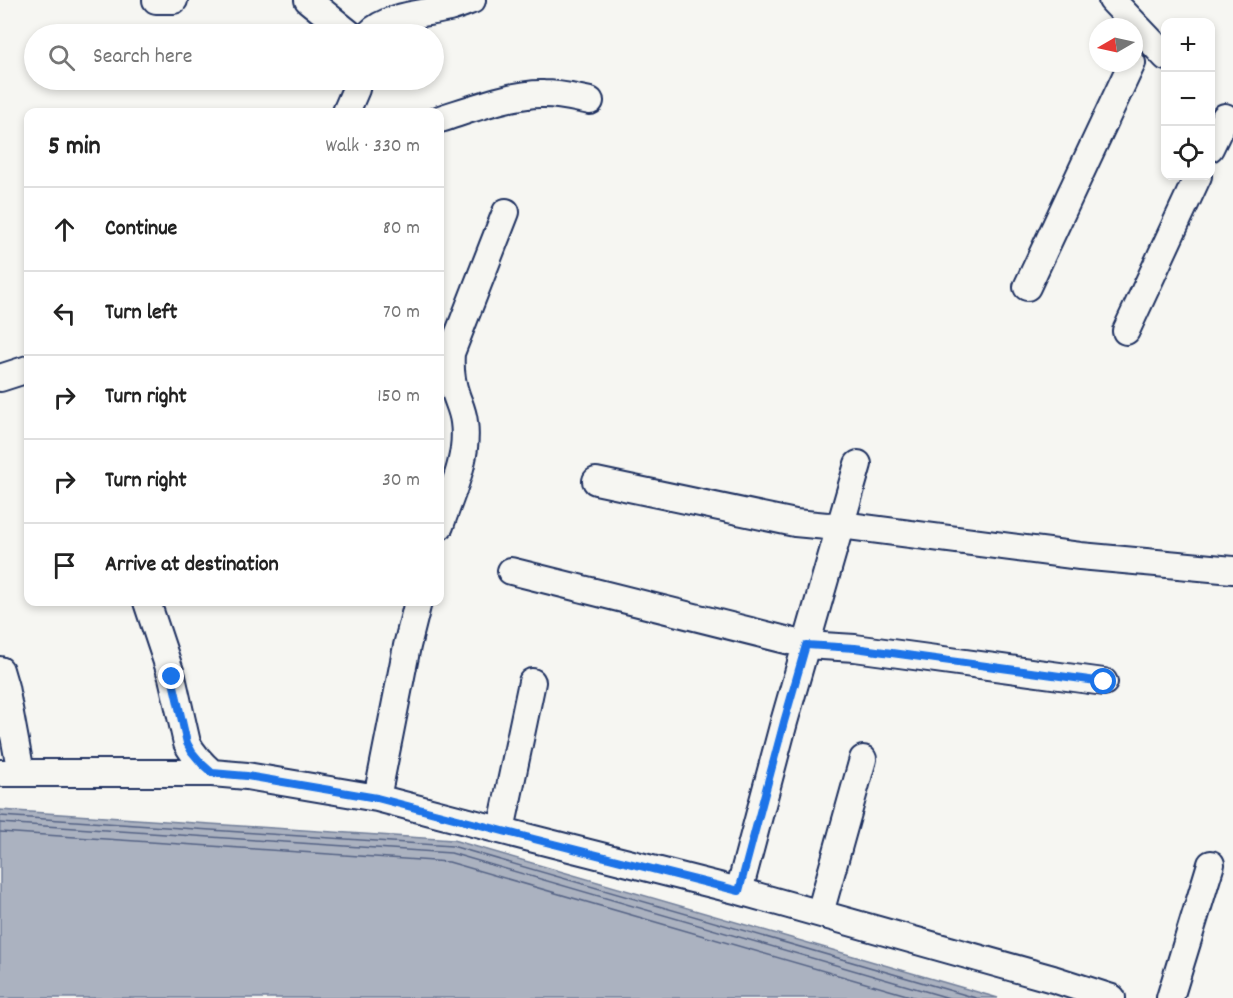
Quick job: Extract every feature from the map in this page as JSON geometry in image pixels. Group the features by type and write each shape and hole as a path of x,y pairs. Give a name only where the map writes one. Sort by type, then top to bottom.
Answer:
{"street":[{"path":"156,0 174,0"},
{"path":"308,0 338,24"},
{"path":"385,24 432,6 452,8 472,0"},
{"path":"1112,0 1161,52"},
{"path":"1143,40 1145,36"},
{"path":"1027,287 1128,72"},
{"path":"348,108 355,90"},
{"path":"444,118 525,95 560,95 590,101"},
{"path":"1215,135 1223,115"},
{"path":"1126,331 1196,180"},
{"path":"444,514 459,471 465,441 464,420 450,369 451,353 506,212"},
{"path":"0,378 24,370"},
{"path":"739,891 784,722 858,464"},
{"path":"596,481 795,524 841,525 1080,556 1233,570"},
{"path":"511,571 806,645 855,648 1104,682"},
{"path":"148,606 172,677 187,743 202,764 212,773"},
{"path":"377,798 417,606"},
{"path":"0,670 5,687 10,773 212,773 247,776 377,798 820,913 1112,998"},
{"path":"501,830 532,682"},
{"path":"820,913 863,759"},
{"path":"1170,998 1211,864"}],"water":[{"path":"0,810 453,840 998,998 0,998"}],"route":[{"path":"172,677 187,743 202,764 212,773 247,776 377,798 739,891 806,645 855,648 1104,682"}]}
